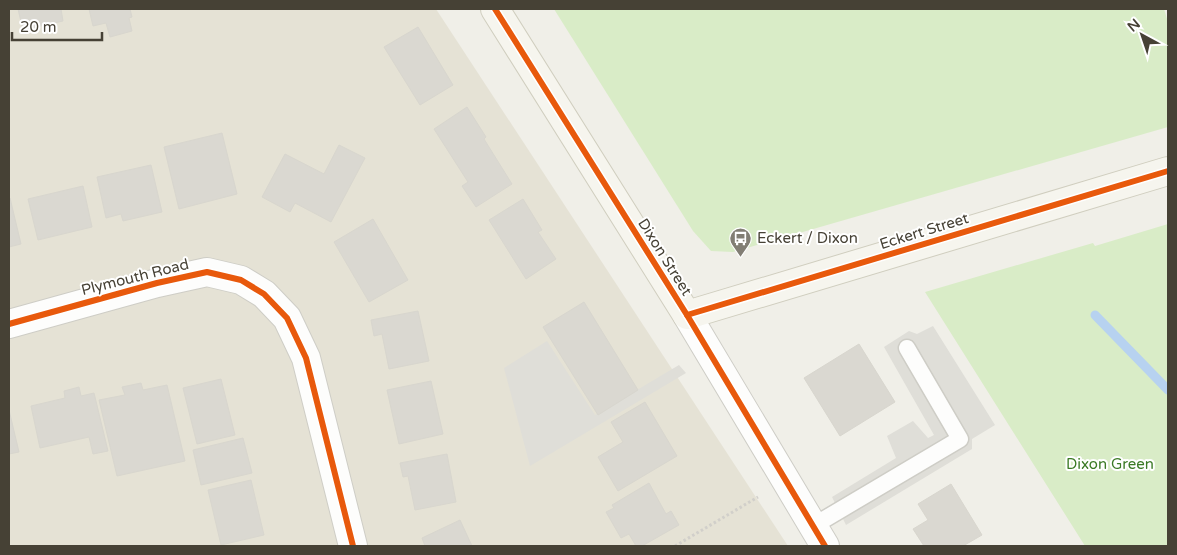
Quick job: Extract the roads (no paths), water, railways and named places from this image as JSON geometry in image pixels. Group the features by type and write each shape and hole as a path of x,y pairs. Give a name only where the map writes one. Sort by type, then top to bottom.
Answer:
{"street":[{"name":"Dixon Street","path":"495,9 687,315 819,536"},
{"name":"Eckert Street","path":"687,315 1168,171"},
{"name":"Plymouth Road","path":"9,324 157,283 207,272 241,280 264,294 287,318 306,358 353,546"}],"lane":[{"path":"819,536 960,439 907,348"}],"waterway":[{"path":"1095,315 1168,390"}],"place":[{"name":"Eckert / Dixon","path":"741,257"}],"park label":[{"name":"Dixon Green","path":"1110,464"}]}
